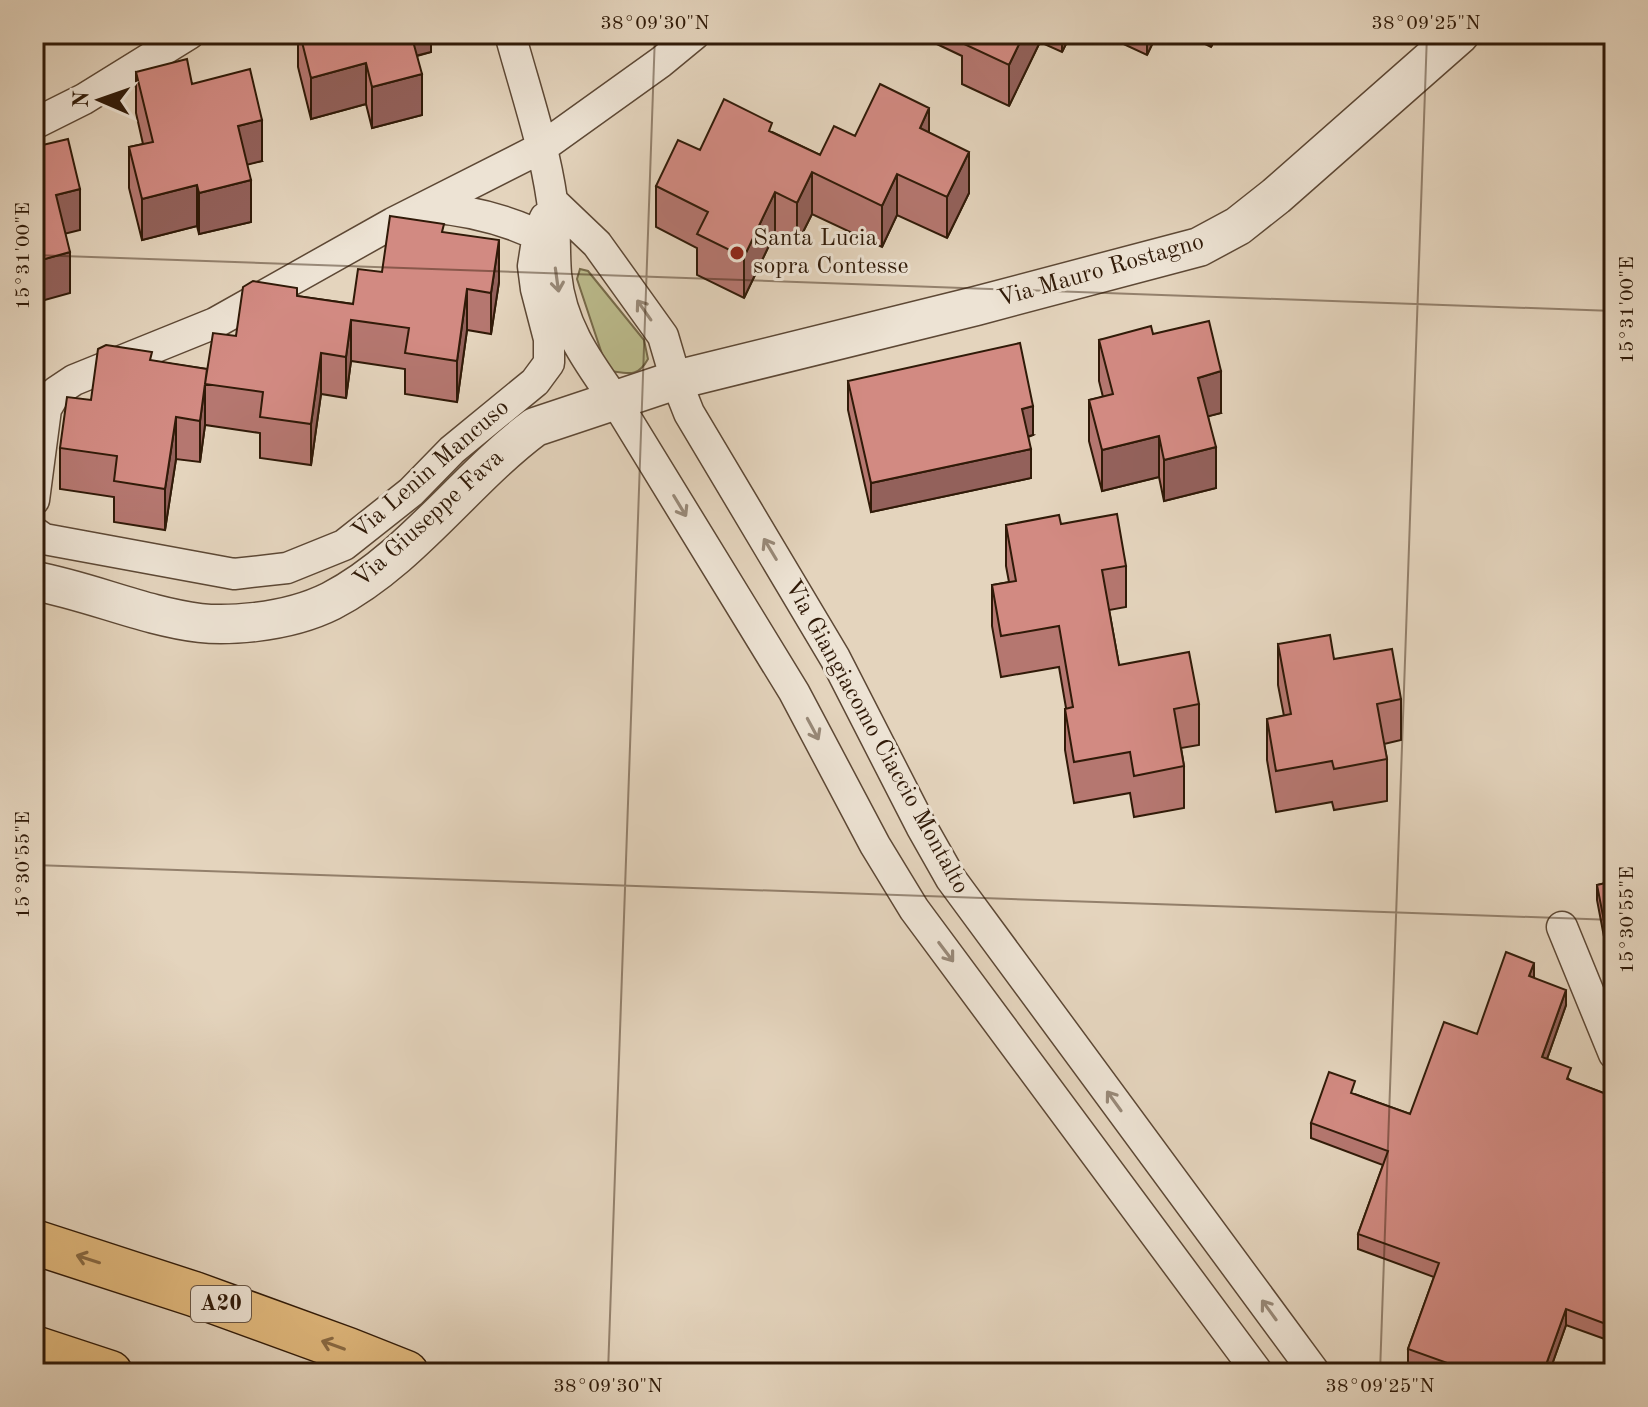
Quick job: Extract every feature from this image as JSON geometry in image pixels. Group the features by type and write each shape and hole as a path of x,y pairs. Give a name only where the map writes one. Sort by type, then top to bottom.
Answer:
{"highway":[{"name":"A20","path":"34,1242 194,1294 406,1373"},
{"path":"34,1348 110,1373"}],"street":[{"path":"34,124 84,99 189,34"},
{"name":"Via Giangiacomo Ciaccio Montalto","path":"510,34 553,202 546,239 563,311 582,354 615,400 794,692 875,845 914,909 1258,1373"},
{"path":"34,500 46,409 56,392 74,380 215,323 426,207 541,148 695,34"},
{"name":"Via Mauro Rostagno","path":"676,380 1199,247 1238,226 1276,196 1460,34"},
{"name":"Via Giangiacomo Ciaccio Montalto","path":"553,202 597,244 663,336 689,413 835,658 951,879 1315,1373"},
{"path":"426,207 451,208 487,216 546,239"},
{"name":"Via Lenin Mancuso","path":"34,532 44,539 234,574 287,568 344,545 411,492 452,450 535,382 549,363 549,339 533,266 546,239"},
{"name":"Via Giuseppe Fava","path":"34,581 161,617 203,624 259,621 306,612 367,579 535,427 676,380"},
{"path":"1562,927 1614,1054"}],"green space":[{"path":"580,269 588,271 644,340 648,359 637,371 611,371 605,363 577,279"}],"building":[{"path":"300,34 411,34 422,74 372,87 366,63 311,78"},
{"path":"966,34 1024,34 1009,65 962,43"},
{"path":"187,59 192,84 250,69 262,120 238,126 251,180 199,193 197,185 142,199 129,147 153,142 136,72"},
{"path":"880,84 929,108 920,128 969,152 947,197 897,174 882,206 812,172 797,203 775,192 744,257 697,234 708,212 656,186 678,140 700,150 724,99 772,123 769,131 820,155 834,126 855,136"},
{"path":"68,139 80,189 56,195 70,252 34,262 34,147"},
{"path":"390,216 444,224 442,232 499,240 491,293 467,289 457,361 405,353 409,328 351,320 346,357 321,353 311,424 260,417 263,392 205,384 213,333 236,336 243,287 253,281 297,288 297,296 353,304 358,269 382,272"},
{"path":"1209,321 1221,371 1198,378 1216,447 1164,460 1159,436 1102,450 1089,400 1113,394 1099,340 1151,326 1153,334"},
{"path":"1020,343 1033,406 1022,409 1031,449 871,483 848,381"},
{"path":"106,345 152,352 150,360 207,369 200,421 176,417 165,489 114,481 117,456 60,448 67,397 91,400 98,349"},
{"path":"1117,514 1126,566 1102,570 1119,665 1189,652 1199,704 1174,709 1184,766 1134,776 1130,752 1074,762 1065,709 1073,707 1059,626 1001,636 992,585 1016,581 1006,525 1059,515 1061,524"},
{"path":"1330,635 1334,659 1392,649 1401,699 1377,704 1387,759 1334,769 1332,761 1276,771 1267,719 1291,714 1278,644"},
{"path":"1614,881 1614,924 1605,926 1597,885"},
{"path":"1506,952 1534,963 1529,976 1566,990 1542,1057 1571,1068 1567,1079 1614,1097 1614,1143 1604,1172 1611,1174 1606,1185 1614,1188 1614,1327 1566,1309 1543,1373 1475,1373 1408,1349 1439,1263 1358,1234 1388,1151 1311,1123 1329,1072 1355,1081 1351,1093 1410,1114 1444,1022 1477,1034"},
{"path":"1614,1340 1614,1373 1602,1373"}],"place":[{"name":"Santa Lucia sopra Contesse","path":"737,253"}]}
